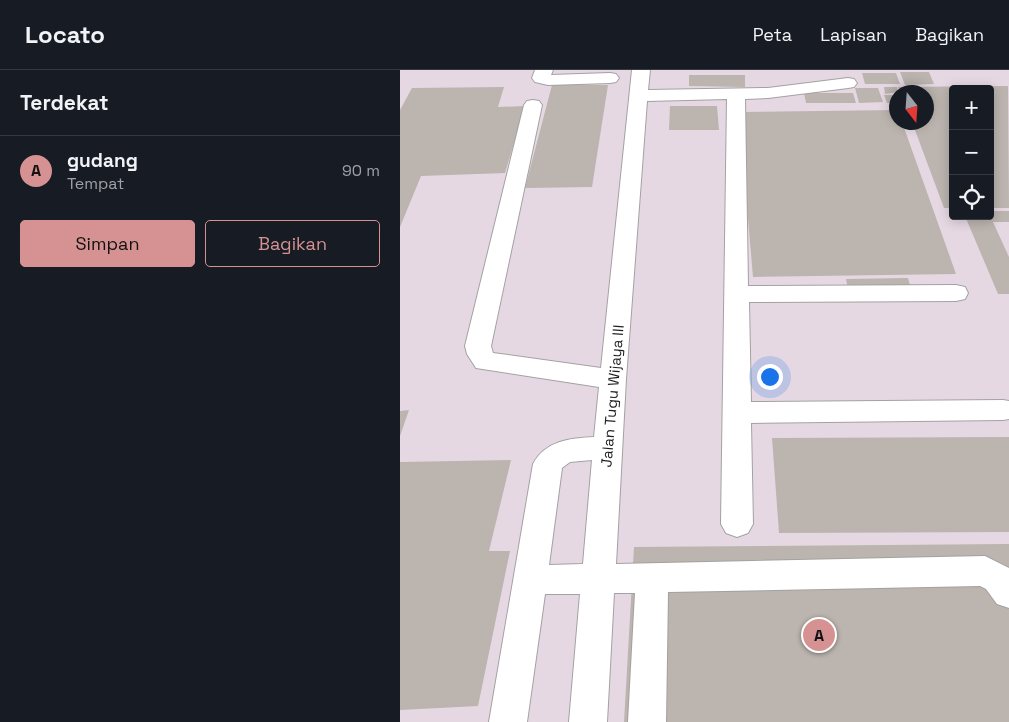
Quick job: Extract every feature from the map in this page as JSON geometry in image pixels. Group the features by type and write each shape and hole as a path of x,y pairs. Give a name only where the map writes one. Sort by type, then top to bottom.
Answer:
{"street":[{"path":"544,70 541,78 548,80 610,78"},
{"path":"640,83 736,95 848,83"},
{"name":"Jalan Tugu Wijaya III","path":"588,722 613,379 640,83"},
{"path":"736,95 736,524"},
{"path":"533,105 478,346 480,354 485,361 613,379"},
{"path":"737,294 956,293"},
{"path":"737,413 1003,410"},
{"path":"508,722 548,464 553,457 562,451 608,448"},
{"path":"530,580 985,571 998,579 1009,593"},
{"path":"647,722 652,577"}],"shaded area":[{"path":"400,70 1009,70 1009,722 400,722"}],"building":[{"path":"900,72 929,72 934,84 905,85"},
{"path":"862,73 896,73 900,84 865,84"},
{"path":"689,75 745,75 745,87 689,86"},
{"path":"552,85 608,85 592,187 525,188"},
{"path":"994,86 1008,86 1009,208 994,208"},
{"path":"504,87 498,107 525,106 505,173 421,176 400,227 400,110 412,88"},
{"path":"884,87 889,87 889,93 885,94"},
{"path":"934,87 949,87 949,208 944,208 915,130 934,130"},
{"path":"855,88 878,88 883,102 859,103"},
{"path":"804,93 853,93 856,103 806,103"},
{"path":"884,95 889,95 889,103 887,103"},
{"path":"670,106 717,106 719,130 669,130"},
{"path":"889,110 889,130 905,130 956,274 753,277 739,112"},
{"path":"994,211 1009,211 1009,222 993,222 1009,257 1009,294 998,294 967,220 994,220"},
{"path":"908,278 911,289 848,289 846,279"},
{"path":"409,410 400,436 400,411"},
{"path":"1009,437 1009,532 779,533 772,438"},
{"path":"511,460 489,551 510,551 478,706 400,710 400,462"},
{"path":"1009,544 1009,722 624,722 634,547"}],"place":[{"name":"gudang","path":"819,635"}]}
